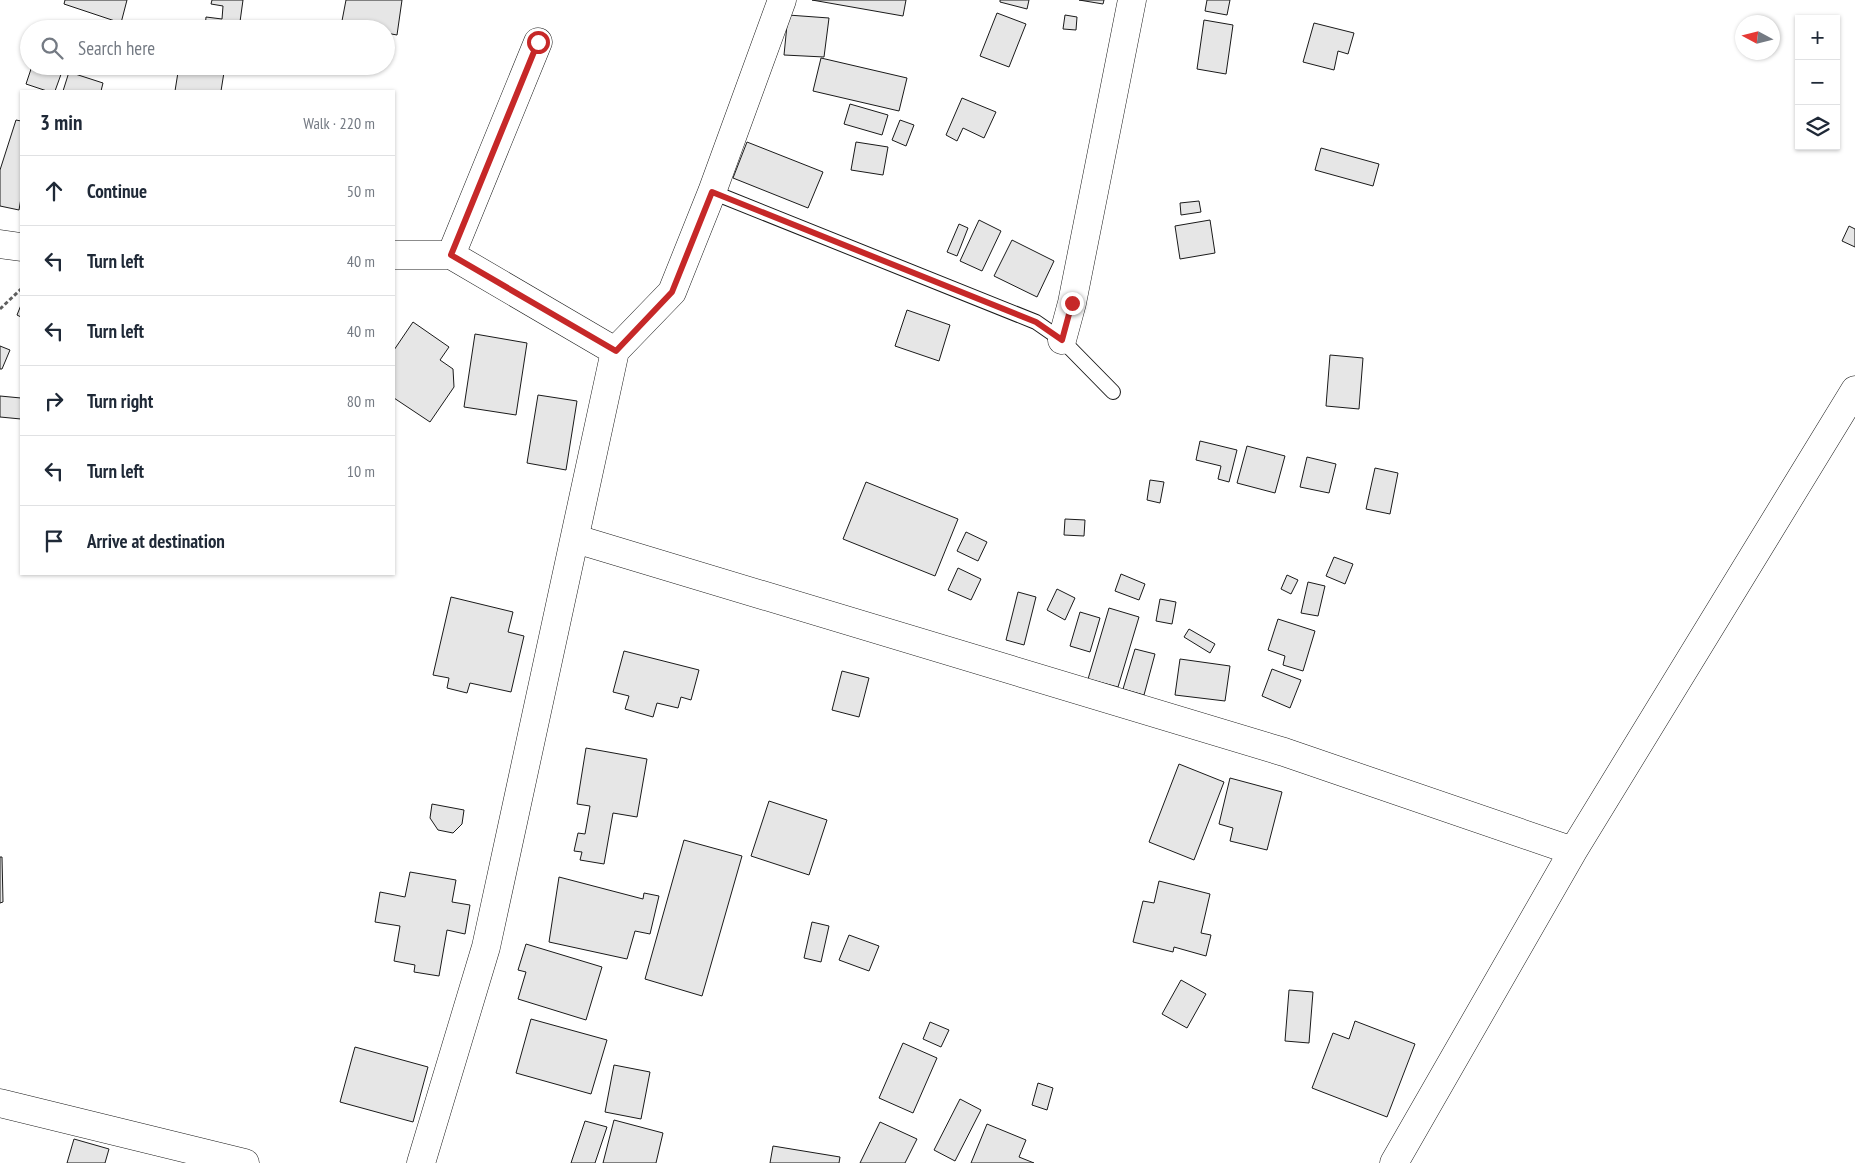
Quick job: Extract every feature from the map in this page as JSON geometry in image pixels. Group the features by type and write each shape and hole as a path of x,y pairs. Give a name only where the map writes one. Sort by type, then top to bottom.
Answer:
{"street":[{"path":"422,1163 486,947 616,351 672,292 712,192 782,0"},
{"path":"1062,340 1072,303 1132,0"},
{"path":"451,255 538,42"},
{"path":"0,244 20,247"},
{"path":"395,255 451,255 616,351"},
{"path":"1394,1163 1573,851 1855,390"},
{"path":"576,539 1284,752 1573,851"},
{"path":"0,1103 245,1163"}],"lane":[{"path":"712,192 1036,322 1062,340 1113,392"}],"path":[{"path":"0,310 20,291"}],"building":[{"path":"65,0 127,0 122,20 112,20 64,4"},
{"path":"212,0 243,0 240,20 206,20 206,17 222,19 223,6 211,4"},
{"path":"346,0 402,0 397,35 395,35 395,20 342,20"},
{"path":"812,0 906,0 903,16"},
{"path":"1000,0 1029,0 1027,9 1000,2"},
{"path":"1079,0 1104,0 1103,4"},
{"path":"1207,0 1230,0 1227,15 1205,11"},
{"path":"997,13 1026,24 1009,67 980,56"},
{"path":"788,15 829,18 824,57 784,55"},
{"path":"1065,15 1077,17 1076,30 1063,29"},
{"path":"1204,20 1233,25 1226,74 1197,69"},
{"path":"1314,23 1354,33 1348,54 1338,51 1334,70 1303,62"},
{"path":"821,58 907,78 899,111 813,91"},
{"path":"29,75 61,75 55,90 44,90 26,84"},
{"path":"68,75 78,75 103,83 101,90 63,90"},
{"path":"178,75 224,75 221,90 175,90"},
{"path":"962,98 996,112 984,138 963,128 957,141 946,135"},
{"path":"850,104 888,115 882,135 844,124"},
{"path":"16,120 20,121 19,210 0,206 0,170"},
{"path":"900,120 914,125 906,146 892,140"},
{"path":"747,142 823,172 808,208 733,178"},
{"path":"856,142 888,147 883,175 851,170"},
{"path":"1321,148 1379,164 1373,186 1315,170"},
{"path":"1199,201 1201,212 1181,215 1180,203"},
{"path":"979,220 1001,231 982,271 960,261"},
{"path":"1210,220 1215,253 1180,259 1175,226"},
{"path":"959,224 968,228 957,256 947,252"},
{"path":"1849,226 1855,229 1855,247 1842,241"},
{"path":"1012,240 1054,261 1037,297 994,276"},
{"path":"907,310 950,325 939,361 895,346"},
{"path":"413,322 449,347 440,360 453,369 454,387 430,422 395,399 395,349"},
{"path":"475,334 527,343 516,415 464,407"},
{"path":"0,346 10,350 2,369 0,369"},
{"path":"1330,355 1363,358 1359,409 1326,406"},
{"path":"538,395 577,401 566,470 527,463"},
{"path":"0,396 20,398 20,419 0,417"},
{"path":"1200,441 1237,450 1229,482 1218,479 1221,466 1196,460"},
{"path":"1247,446 1285,456 1275,493 1237,483"},
{"path":"1307,457 1336,464 1329,493 1300,487"},
{"path":"1375,468 1398,473 1390,514 1366,509"},
{"path":"1150,480 1164,482 1160,503 1147,500"},
{"path":"866,482 958,519 935,576 843,539"},
{"path":"1065,519 1085,520 1084,536 1064,535"},
{"path":"966,532 987,542 978,561 957,551"},
{"path":"1334,557 1353,564 1345,584 1326,576"},
{"path":"958,568 981,579 971,600 948,590"},
{"path":"1121,574 1145,584 1139,600 1115,591"},
{"path":"1287,575 1298,580 1291,594 1281,589"},
{"path":"1308,582 1325,586 1318,616 1301,613"},
{"path":"1057,589 1075,598 1065,620 1047,610"},
{"path":"1018,592 1036,597 1024,645 1006,640"},
{"path":"451,597 513,612 508,632 524,636 511,692 470,683 467,693 447,688 449,678 433,675"},
{"path":"1160,599 1176,602 1172,624 1156,621"},
{"path":"1109,608 1139,617 1118,687 1088,679"},
{"path":"1080,612 1100,618 1090,652 1070,646"},
{"path":"1278,619 1315,631 1303,671 1283,665 1285,656 1268,650"},
{"path":"1189,629 1215,644 1210,653 1184,637"},
{"path":"1135,649 1155,654 1144,695 1123,689"},
{"path":"624,651 699,670 691,700 681,697 678,708 657,703 653,717 625,709 629,696 613,692"},
{"path":"1180,659 1230,666 1225,701 1175,695"},
{"path":"1272,669 1301,680 1290,708 1262,696"},
{"path":"842,671 869,678 859,717 832,710"},
{"path":"586,748 647,759 637,817 613,813 604,864 580,860 582,852 574,851 578,833 585,834 590,806 577,804"},
{"path":"1179,764 1224,782 1194,860 1149,842"},
{"path":"1230,778 1282,792 1267,850 1230,841 1233,828 1219,824"},
{"path":"769,801 827,820 809,875 751,856"},
{"path":"432,804 464,810 462,824 453,833 438,830 430,818"},
{"path":"684,840 742,856 702,996 645,979"},
{"path":"0,857 2,857 3,902 0,903"},
{"path":"410,872 456,880 452,902 470,905 465,934 447,930 439,976 414,972 415,965 394,961 400,926 375,922 380,892 405,897"},
{"path":"559,877 643,899 644,893 659,896 650,934 635,931 627,959 549,942"},
{"path":"1159,881 1210,894 1201,933 1211,935 1206,956 1174,947 1173,952 1133,942 1143,901 1154,903"},
{"path":"812,922 829,926 821,962 804,958"},
{"path":"849,935 879,946 869,971 839,960"},
{"path":"526,944 602,967 586,1020 518,999 526,972 518,970"},
{"path":"1181,980 1206,994 1187,1028 1162,1014"},
{"path":"1289,990 1313,992 1309,1043 1285,1041"},
{"path":"531,1019 607,1040 591,1094 516,1073"},
{"path":"1355,1021 1415,1044 1387,1117 1312,1088 1333,1033 1349,1039"},
{"path":"930,1022 949,1030 941,1047 923,1039"},
{"path":"903,1043 937,1058 913,1113 879,1098"},
{"path":"355,1047 428,1067 413,1122 340,1102"},
{"path":"614,1065 650,1072 641,1119 605,1112"},
{"path":"1038,1083 1053,1088 1047,1110 1032,1105"},
{"path":"960,1099 981,1110 955,1161 934,1150"},
{"path":"614,1120 663,1133 656,1163 603,1163"},
{"path":"585,1121 607,1127 595,1163 571,1163"},
{"path":"880,1122 917,1139 905,1163 860,1163"},
{"path":"987,1124 1026,1140 1019,1157 1034,1163 971,1163"},
{"path":"74,1139 109,1149 105,1163 67,1163"},
{"path":"773,1146 840,1157 839,1163 770,1163"}],"route":[{"path":"538,42 451,255 616,351 672,292 712,192 1036,322 1062,340 1072,303"}]}
